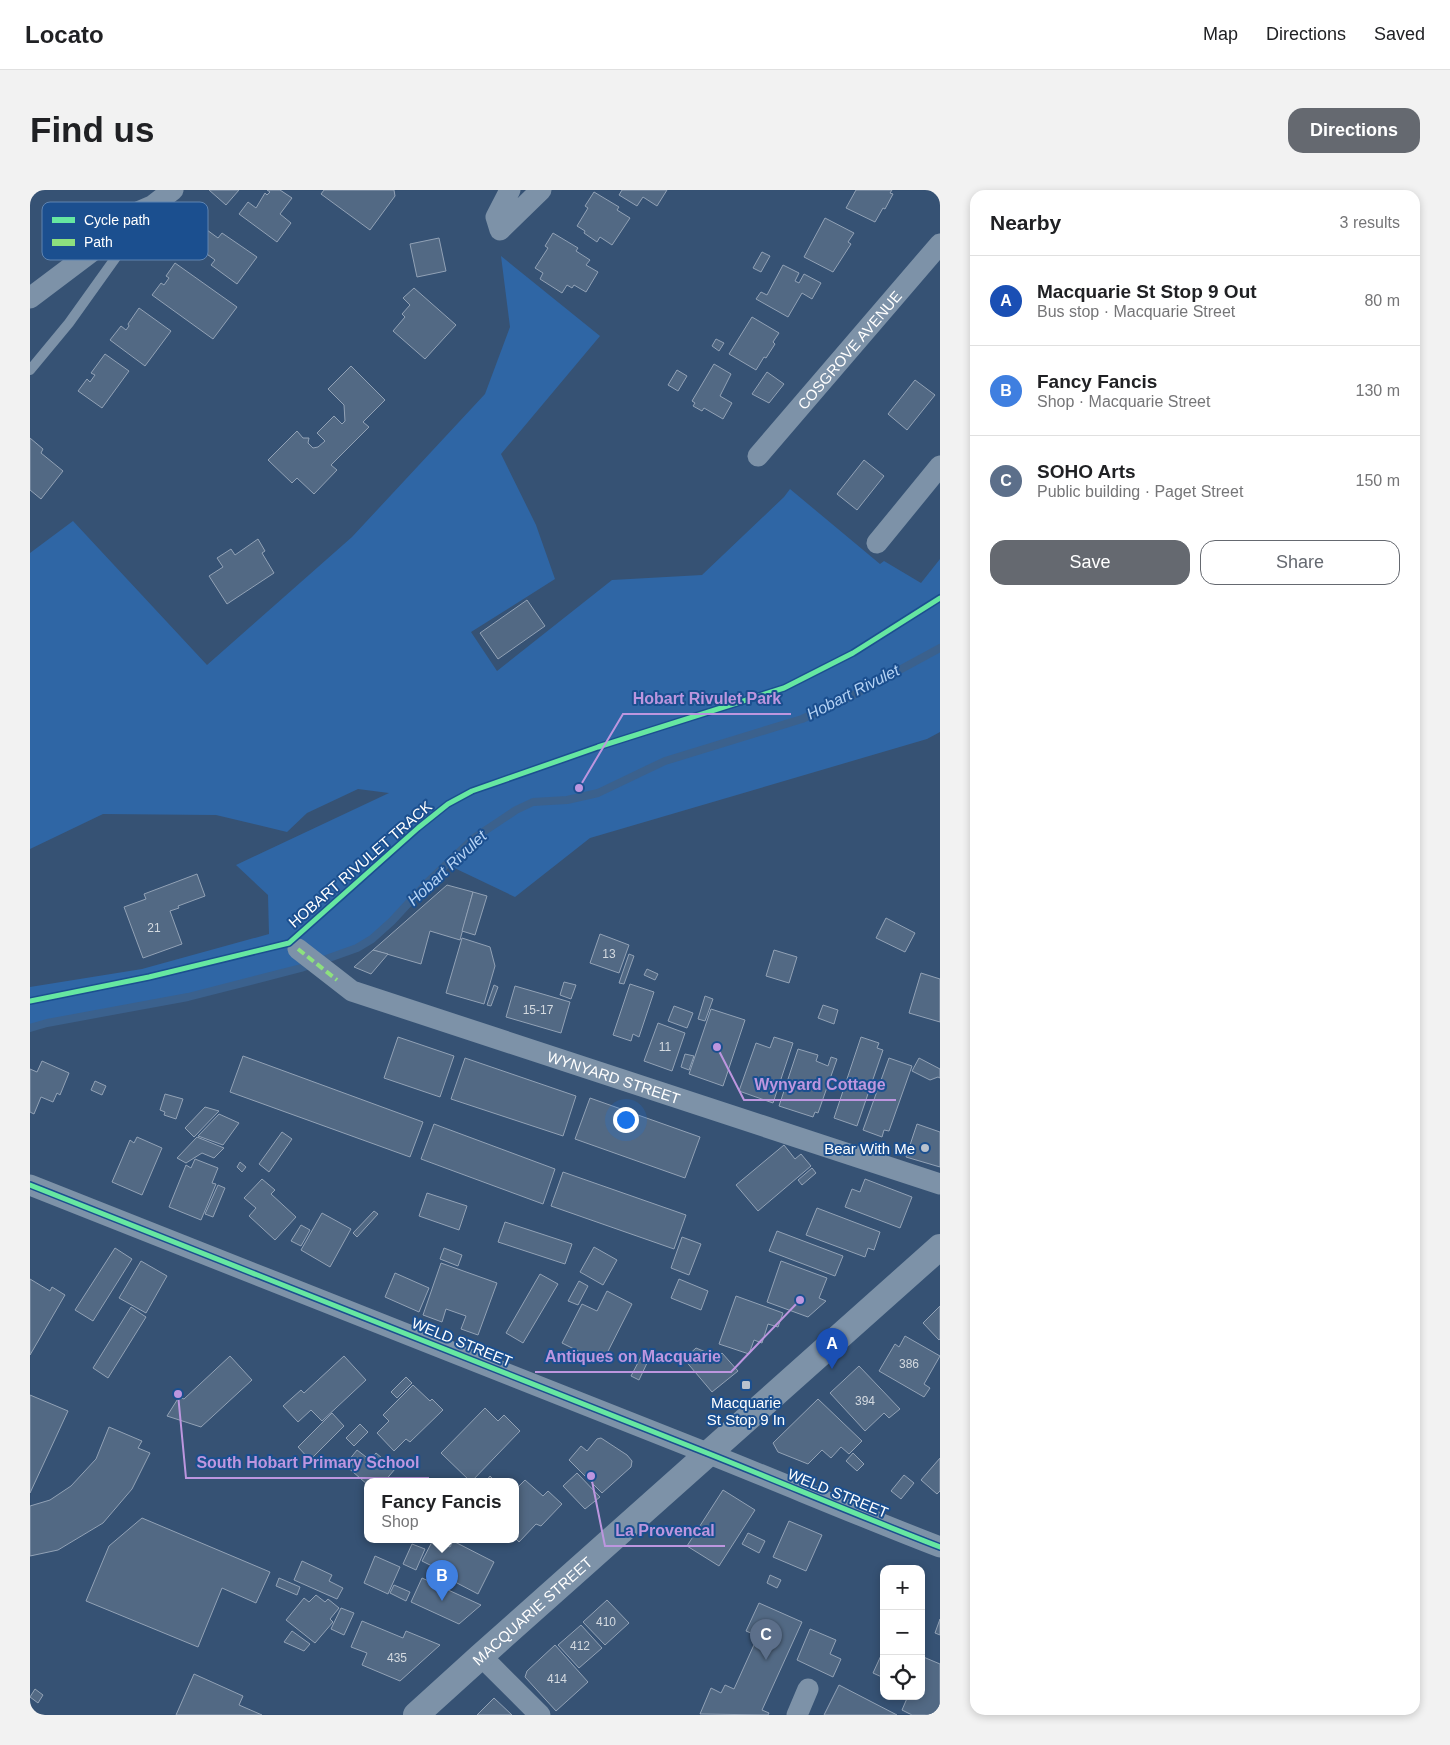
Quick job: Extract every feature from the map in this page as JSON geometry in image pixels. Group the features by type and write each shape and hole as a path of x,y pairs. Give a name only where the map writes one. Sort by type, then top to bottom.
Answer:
{"street":[{"path":"158,202 174,190"},
{"path":"510,190 496,216 500,230 541,190"},
{"name":"COSGROVE AVENUE","path":"758,456 940,244"},
{"path":"30,298 81,260"},
{"path":"877,543 940,466"},
{"name":"WYNYARD STREET","path":"293,946 352,991 940,1184"},
{"name":"WELD STREET","path":"30,1185 380,1322 940,1547"},
{"name":"MACQUARIE STREET","path":"416,1715 940,1247"},
{"path":"480,1656 540,1715"},
{"path":"797,1715 808,1689"}],"lane":[{"path":"30,370 69,323 114,260"}],"shaded area":[{"path":"501,256 600,336 501,454 536,525 555,579 471,632 497,671 612,580 702,575 784,497 790,489 880,564 884,561 921,583 940,559 940,732 927,739 590,838 515,897 446,864 372,939 357,948 301,968 188,997 47,1023 30,1028 30,987 142,969 269,934 268,895 236,865 389,793 358,789 307,813 287,832 216,815 103,814 30,849 30,553 73,521 207,665 352,537 485,394 510,327"}],"building":[{"path":"209,190 239,190 226,205"},
{"path":"267,190 280,190 292,198 280,214 291,223 277,242 239,214 248,202 256,208 265,193 267,195 270,192"},
{"path":"324,190 394,190 395,196 370,230 321,194"},
{"path":"622,190 667,190 657,206 643,197 637,206 619,195"},
{"path":"856,190 892,190 890,193 893,194 875,222 846,208"},
{"path":"594,192 619,207 617,210 630,218 612,245 600,237 597,242 577,226 588,208 585,206"},
{"path":"825,218 854,233 848,242 851,244 833,272 804,257"},
{"path":"208,231 218,238 222,233 257,257 237,284 211,265 215,260 208,255"},
{"path":"553,233 578,248 576,251 590,260 586,265 598,272 586,292 574,285 572,288 567,285 562,293 540,279 543,273 535,268 548,248 545,246"},
{"path":"439,238 446,271 417,277 410,244"},
{"path":"762,252 770,256 761,272 753,268"},
{"path":"175,263 237,307 213,339 152,295 161,283 164,285 169,278 166,276"},
{"path":"783,265 799,273 795,281 799,283 804,274 821,283 812,299 802,293 788,317 756,299 761,292 767,295"},
{"path":"414,288 456,325 425,359 393,331 405,317 402,314 410,305 403,298"},
{"path":"139,308 171,331 145,366 110,340 121,326 126,330"},
{"path":"752,317 779,333 773,342 775,344 756,370 729,354"},
{"path":"716,339 724,343 719,351 712,346"},
{"path":"105,354 129,371 102,408 78,391 87,379 90,382 95,375 91,373"},
{"path":"714,364 731,374 720,396 732,403 723,419 704,408 702,411 693,406 695,403 692,401"},
{"path":"351,366 385,400 363,422 369,427 331,465 337,470 314,494 297,478 292,483 268,460 297,431 303,438 309,438 308,443 313,448 318,447 325,441 317,433 334,416 342,424 345,421 344,405 328,389"},
{"path":"677,370 687,376 678,391 668,385"},
{"path":"767,372 784,384 769,403 752,394"},
{"path":"915,380 935,395 907,430 888,414"},
{"path":"30,438 43,449 41,453 63,471 41,499 30,490"},
{"path":"864,460 884,476 857,510 837,494"},
{"path":"258,539 265,551 262,553 274,573 227,604 209,576 223,567 217,558 231,549 235,555"},
{"path":"527,600 545,626 498,659 480,633"},
{"path":"197,874 205,896 170,911 182,944 143,958 124,907 146,899 144,894"},
{"path":"447,885 473,892 460,940 430,931 421,964 373,950"},
{"path":"473,892 487,896 475,935 462,931"},
{"path":"886,918 915,933 905,952 876,938"},
{"path":"600,934 629,945 619,973 590,963"},
{"path":"462,938 490,947 495,966 484,1004 446,993"},
{"path":"373,950 388,954 371,974 354,967"},
{"path":"774,950 797,957 789,983 766,976"},
{"path":"629,954 634,956 624,984 619,983"},
{"path":"647,969 658,974 655,980 644,975"},
{"path":"921,973 940,979 940,1022 909,1013"},
{"path":"564,982 576,985 571,999 560,995"},
{"path":"630,984 654,992 639,1037 633,1034 631,1041 613,1035"},
{"path":"494,985 498,987 491,1006 487,1005"},
{"path":"515,986 570,1002 561,1033 506,1017"},
{"path":"705,996 713,999 705,1021 698,1019"},
{"path":"823,1005 838,1010 834,1024 818,1018"},
{"path":"674,1006 693,1013 687,1028 668,1021"},
{"path":"711,1009 745,1020 723,1086 689,1074"},
{"path":"658,1023 685,1033 672,1071 644,1061"},
{"path":"398,1037 454,1056 440,1097 384,1078"},
{"path":"774,1037 793,1043 773,1103 739,1091 756,1043 770,1048"},
{"path":"861,1037 879,1043 877,1048 883,1050 857,1126 834,1118"},
{"path":"798,1049 818,1055 816,1061 828,1066 831,1057 837,1059 818,1113 815,1112 813,1117 779,1106"},
{"path":"685,1054 694,1056 689,1070 681,1067"},
{"path":"243,1056 423,1122 410,1157 230,1092"},
{"path":"465,1058 576,1096 563,1136 451,1099"},
{"path":"889,1058 912,1066 889,1131 884,1130 882,1137 863,1130"},
{"path":"919,1058 940,1069 940,1078 930,1080 912,1071"},
{"path":"42,1061 69,1073 60,1095 57,1093 53,1102 41,1097 34,1114 30,1112 30,1069 37,1072"},
{"path":"95,1081 106,1086 102,1095 91,1090"},
{"path":"165,1094 183,1099 176,1119 164,1115 165,1112 160,1110"},
{"path":"590,1098 700,1137 685,1178 575,1139"},
{"path":"205,1107 219,1111 194,1137 185,1128"},
{"path":"219,1114 239,1123 223,1145 198,1136"},
{"path":"434,1124 555,1169 543,1204 421,1159"},
{"name":"Bear With Me","path":"917,1124 940,1132 940,1167 906,1157"},
{"path":"282,1132 292,1139 269,1172 259,1164"},
{"path":"137,1137 162,1148 142,1195 112,1182 130,1140 134,1143"},
{"path":"197,1137 224,1148 214,1158 202,1153 186,1163 177,1158"},
{"path":"784,1145 795,1159 801,1154 811,1166 758,1211 736,1185"},
{"path":"195,1159 218,1168 212,1183 216,1184 201,1220 169,1207 186,1165 191,1168"},
{"path":"240,1162 246,1167 242,1172 237,1167"},
{"path":"812,1168 816,1173 802,1185 798,1180"},
{"path":"563,1172 686,1215 674,1249 551,1206"},
{"path":"262,1179 275,1190 271,1194 296,1217 275,1240 249,1216 256,1208 244,1198"},
{"path":"865,1179 912,1197 900,1228 845,1207 852,1189 860,1192"},
{"path":"218,1185 225,1188 213,1217 205,1214"},
{"path":"427,1193 467,1206 459,1230 419,1216"},
{"path":"817,1208 880,1232 874,1250 868,1248 865,1257 806,1235"},
{"path":"374,1211 378,1214 357,1237 353,1233"},
{"path":"322,1213 351,1229 330,1267 301,1250"},
{"path":"505,1222 572,1244 565,1264 498,1242"},
{"path":"301,1225 310,1230 301,1246 291,1241"},
{"path":"777,1231 843,1256 835,1276 769,1251"},
{"path":"682,1237 701,1244 689,1275 671,1268"},
{"path":"594,1247 617,1260 603,1285 580,1272"},
{"path":"115,1248 132,1259 93,1321 75,1310"},
{"path":"444,1248 462,1255 458,1266 440,1259"},
{"path":"141,1261 167,1276 146,1313 119,1298"},
{"path":"781,1261 827,1278 819,1298 826,1301 808,1317 767,1302"},
{"path":"441,1263 497,1283 478,1335 461,1329 466,1316 446,1309 442,1322 423,1315"},
{"path":"395,1273 429,1288 419,1312 385,1297"},
{"path":"540,1274 558,1284 523,1343 506,1333"},
{"path":"30,1279 50,1291 52,1287 65,1295 30,1355"},
{"path":"679,1279 708,1291 701,1310 671,1298"},
{"path":"579,1281 588,1286 578,1305 568,1301"},
{"path":"607,1291 632,1304 602,1363 562,1343 582,1304 597,1311"},
{"path":"736,1296 783,1313 778,1327 768,1324 762,1343 754,1340 749,1354 719,1344"},
{"path":"940,1306 940,1339 939,1340 923,1323"},
{"path":"131,1307 146,1317 108,1378 93,1368"},
{"path":"905,1336 940,1356 924,1384 930,1388 924,1397 879,1371 895,1344 899,1347"},
{"path":"696,1348 718,1357 722,1353 738,1371 712,1392 684,1359"},
{"path":"230,1356 252,1380 201,1427 167,1416 179,1397 184,1399"},
{"path":"344,1356 366,1380 322,1421 311,1410 298,1422 283,1406 301,1390 304,1393"},
{"path":"641,1357 648,1361 639,1380 631,1376"},
{"path":"859,1366 900,1409 889,1418 884,1413 865,1431 830,1393"},
{"path":"406,1377 412,1383 397,1398 391,1392"},
{"path":"413,1385 443,1410 410,1442 406,1439 394,1451 377,1433 389,1421 383,1415"},
{"path":"30,1395 68,1411 30,1493"},
{"path":"818,1399 862,1441 849,1454 841,1447 831,1458 822,1450 808,1464 778,1452 773,1443"},
{"path":"485,1408 498,1421 504,1415 520,1431 475,1478 467,1478 441,1453"},
{"path":"332,1413 344,1426 310,1460 298,1447"},
{"path":"360,1424 368,1432 354,1446 346,1438"},
{"path":"109,1427 142,1441 138,1448 150,1453 132,1489 103,1523 58,1550 30,1556 30,1506 50,1500 71,1486 96,1459"},
{"path":"601,1438 627,1455 632,1461 631,1467 602,1493 569,1460 581,1446 587,1451 597,1439"},
{"path":"357,1450 370,1460 376,1453 395,1469 387,1478 364,1478 364,1482 345,1465"},
{"path":"853,1453 864,1464 857,1471 846,1461"},
{"path":"940,1458 940,1491 937,1494 921,1480"},
{"path":"577,1473 600,1497 585,1509 563,1486"},
{"path":"904,1475 914,1483 901,1499 891,1491"},
{"path":"525,1480 543,1496 548,1491 562,1504 541,1526 536,1524 519,1542 519,1486"},
{"path":"723,1490 755,1510 719,1566 687,1546"},
{"path":"142,1518 270,1572 256,1603 222,1588 198,1647 86,1601 109,1546"},
{"path":"789,1521 822,1535 806,1571 773,1557"},
{"path":"748,1533 765,1541 759,1553 742,1544"},
{"path":"431,1543 440,1543 450,1547 452,1543 457,1543 494,1562 478,1594 436,1572 438,1569 422,1561"},
{"path":"412,1544 425,1549 416,1570 403,1564"},
{"path":"375,1556 400,1567 388,1594 364,1583"},
{"path":"302,1561 332,1575 329,1581 343,1588 337,1599 294,1580"},
{"path":"770,1575 781,1580 777,1588 767,1583"},
{"path":"279,1578 300,1587 297,1595 276,1586"},
{"path":"422,1578 481,1605 459,1624 411,1602"},
{"path":"394,1585 410,1592 406,1601 390,1593"},
{"path":"316,1595 325,1602 328,1599 339,1608 330,1619 333,1622 315,1643 286,1620 304,1598 309,1602"},
{"path":"607,1600 629,1623 605,1645 583,1622"},
{"path":"759,1603 802,1622 762,1710 769,1713 768,1715 700,1714 711,1688 721,1693 725,1685 734,1689 758,1636 746,1631"},
{"path":"341,1608 354,1613 344,1635 331,1629"},
{"path":"940,1619 940,1635 935,1633"},
{"path":"362,1621 403,1638 406,1631 440,1645 400,1681 362,1665 367,1653 351,1647"},
{"path":"581,1625 602,1648 579,1668 558,1645"},
{"path":"810,1629 836,1640 830,1654 841,1659 833,1677 797,1660"},
{"path":"292,1631 310,1644 304,1651 284,1642"},
{"path":"555,1645 588,1682 556,1711 525,1677 527,1671"},
{"path":"880,1658 880,1676 873,1673"},
{"path":"925,1658 940,1664 940,1715 912,1715 902,1710 906,1700 925,1700"},
{"path":"194,1674 243,1696 239,1705 262,1715 176,1715"},
{"path":"839,1685 897,1715 824,1715"},
{"path":"35,1689 43,1695 38,1703 30,1697"},
{"path":"494,1698 512,1715 477,1715"}],"waterway":[{"name":"Hobart Rivulet","path":"30,1028 47,1023 188,997 301,968 357,948 372,939 392,921 428,882 474,838 516,810 533,802 567,800 598,793 665,761 802,719 846,699 940,648"}],"marked path":[{"path":"298,949 337,980"}],"cycle path":[{"name":"HOBART RIVULET TRACK","path":"30,1001 149,977 289,943 418,828 448,804 472,791 598,747 784,688 853,653 940,598"},
{"path":"30,1185 940,1547"}],"place":[{"name":"Hobart Rivulet Park","path":"579,788"},
{"name":"Wynyard Cottage","path":"717,1047"},
{"name":"Bear With Me","path":"925,1148"},
{"name":"Antiques on Macquarie","path":"800,1300"},
{"name":"Macquarie St Stop 9 Out","path":"832,1369"},
{"name":"Macquarie St Stop 9 In","path":"746,1385"},
{"name":"South Hobart Primary School","path":"178,1394"},
{"name":"La Provencal","path":"591,1476"},
{"name":"Fancy Fancis","path":"442,1601"},
{"name":"SOHO Arts","path":"766,1660"}]}
